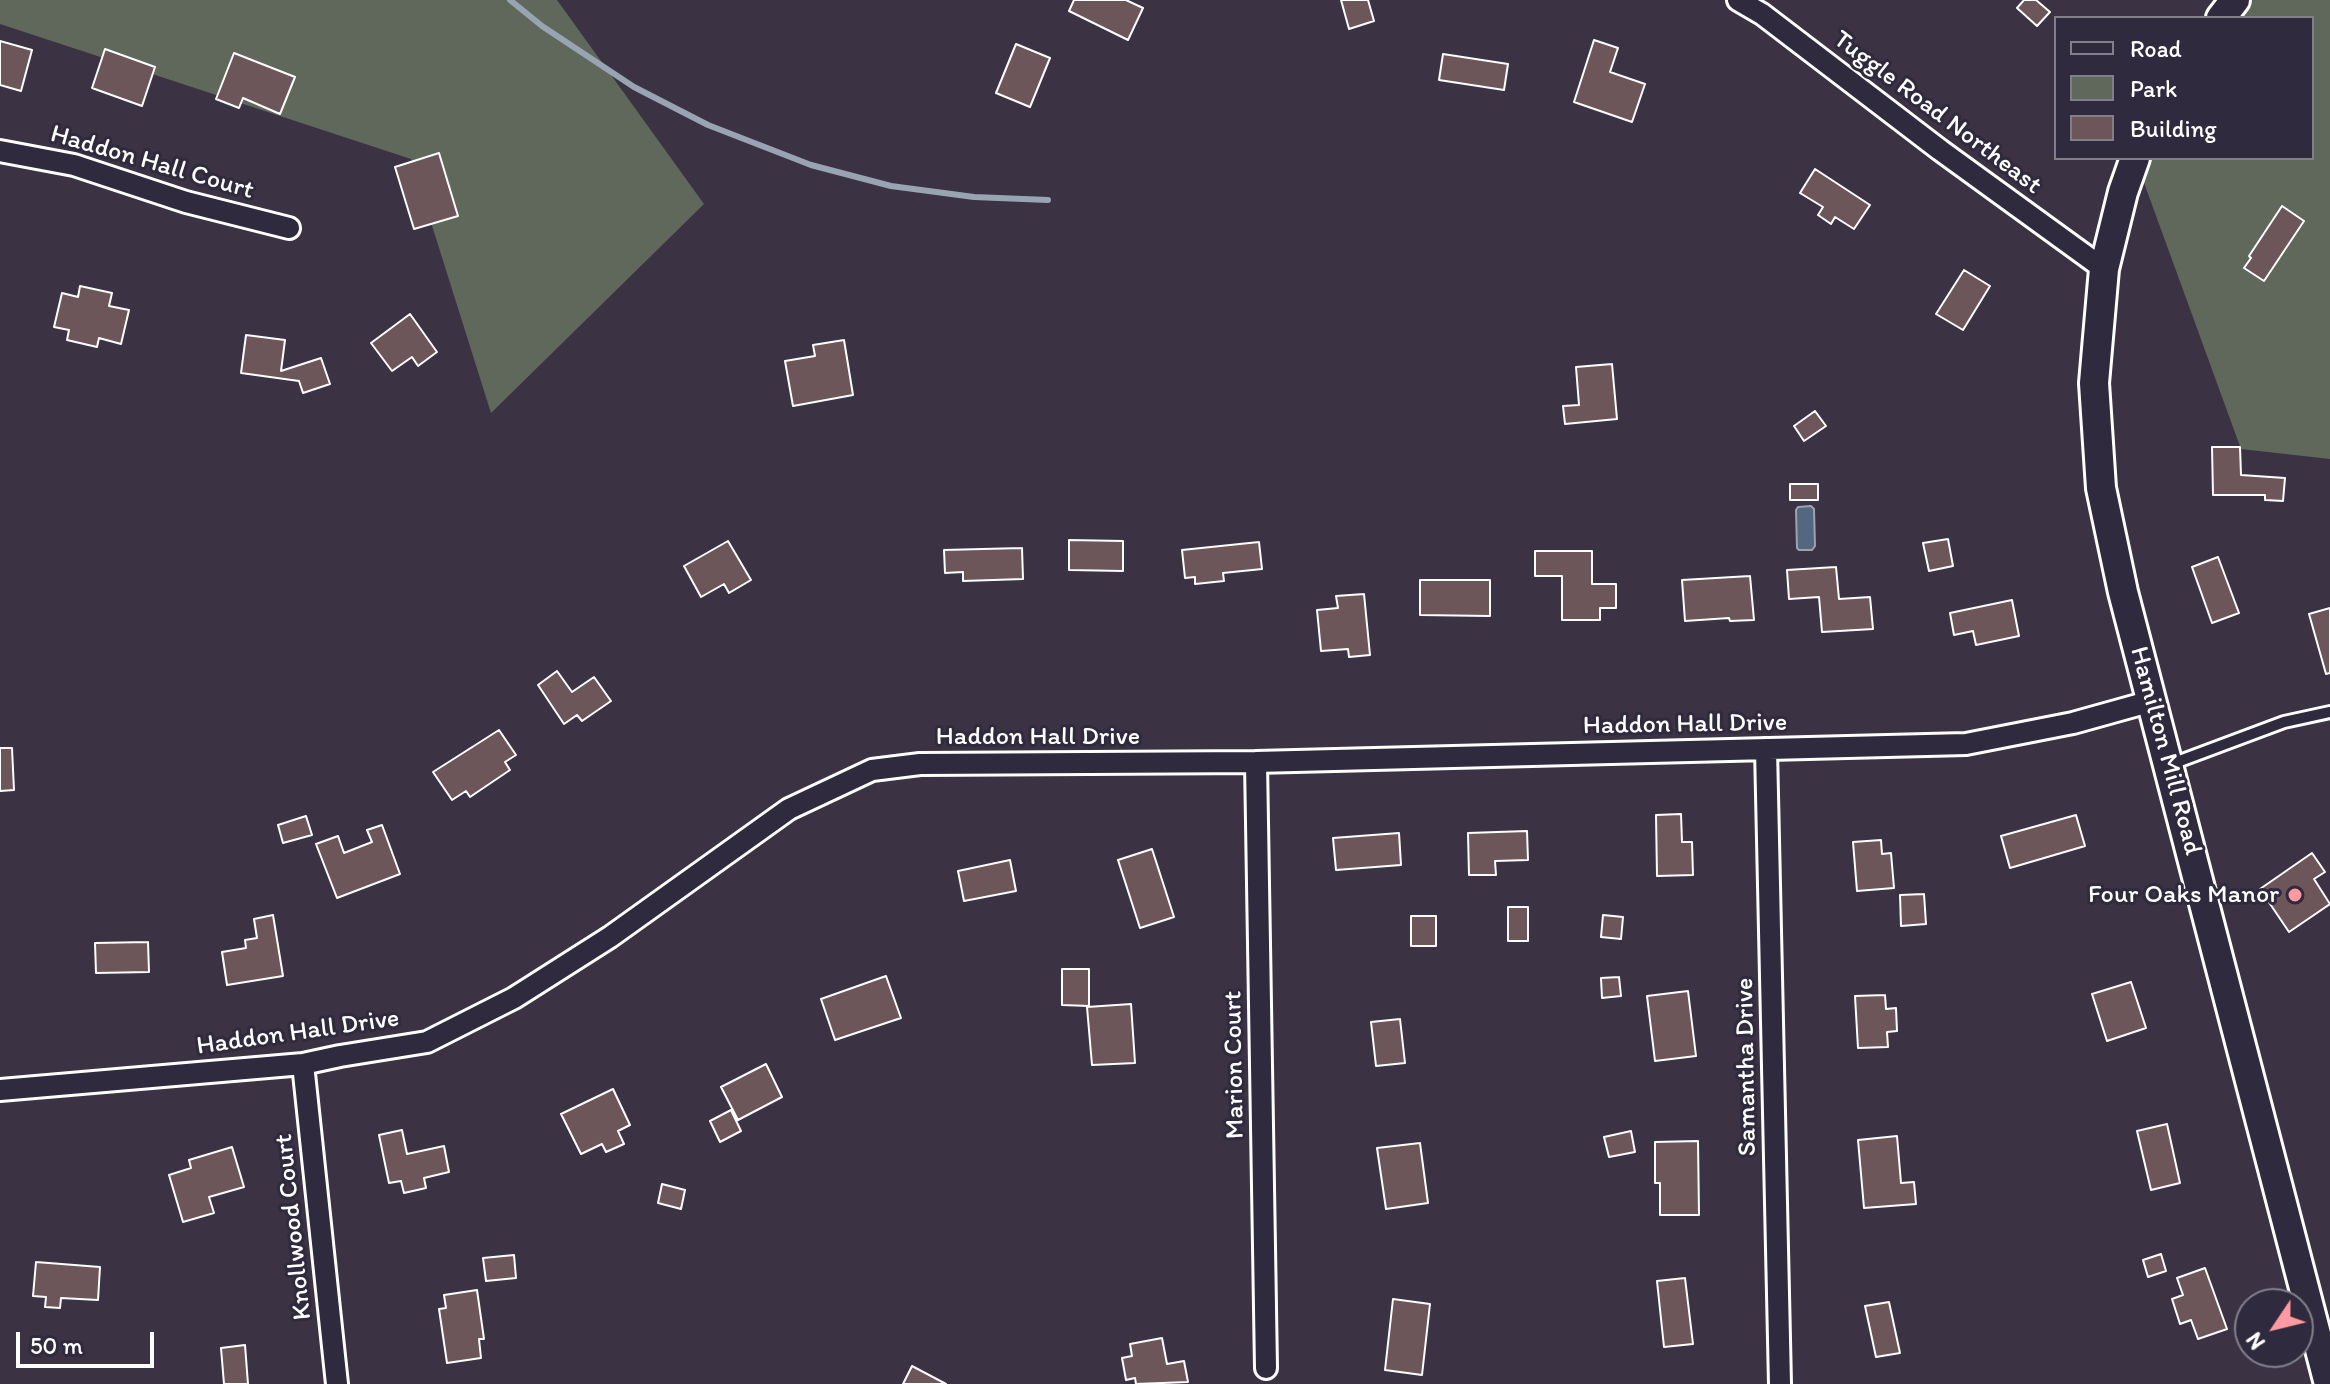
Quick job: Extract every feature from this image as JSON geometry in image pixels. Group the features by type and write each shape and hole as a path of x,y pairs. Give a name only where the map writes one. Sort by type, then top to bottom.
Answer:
{"main road":[{"path":"2223,16 2235,0"},
{"name":"Hamilton Mill Road","path":"2134,160 2104,269 2094,383 2101,488 2123,592 2329,1384"}],"street":[{"name":"Tuggle Road Northeast","path":"1738,0 1762,14 1940,150 2104,269"},
{"name":"Haddon Hall Court","path":"0,151 74,165 186,202 289,228"},
{"name":"Haddon Hall Drive","path":"0,1090 303,1064 427,1042 514,998 610,937 789,809 872,770 920,764 1256,762 1966,744 2073,723 2152,701"},
{"name":"Samantha Drive","path":"1766,749 1780,1384"},
{"name":"Marion Court","path":"1256,762 1266,1368"},
{"name":"Knollwood Court","path":"303,1064 337,1384"}],"lane":[{"path":"2169,765 2284,722 2330,712"}],"green space":[{"path":"0,0 557,0 704,204 491,413 411,159 0,24"},
{"path":"2219,0 2330,0 2330,459 2241,449 2136,160 2314,160 2314,16 2208,16"}],"water":[{"path":"1811,506 1814,509 1815,546 1812,550 1799,550 1796,510"}],"building":[{"path":"1074,0 1126,0 1143,8 1128,40 1069,11"},
{"path":"1341,0 1368,0 1374,21 1349,29"},
{"path":"2024,0 2036,0 2050,12 2037,26 2017,8"},
{"path":"1594,40 1618,48 1610,72 1645,84 1632,122 1574,102"},
{"path":"0,41 32,50 21,91 0,85"},
{"path":"1016,44 1050,58 1030,107 996,93"},
{"path":"105,49 155,67 142,106 92,88"},
{"path":"234,53 295,77 280,114 243,98 239,108 216,99"},
{"path":"1443,54 1508,64 1504,90 1439,80"},
{"path":"439,153 458,216 414,229 395,167"},
{"path":"1815,169 1870,205 1854,229 1835,217 1831,224 1818,215 1823,207 1800,193"},
{"path":"2282,206 2304,221 2264,281 2244,268"},
{"path":"1964,270 1990,286 1963,330 1936,314"},
{"path":"80,286 112,293 109,306 129,310 121,344 99,338 97,347 67,340 69,330 54,327 62,293 78,297"},
{"path":"410,314 437,352 418,366 412,357 392,371 371,343"},
{"path":"246,335 285,340 281,371 321,358 330,384 303,393 299,381 241,373"},
{"path":"844,340 853,395 793,406 785,361 815,356 813,345"},
{"path":"1612,364 1617,419 1565,424 1563,406 1579,405 1576,367"},
{"path":"1815,411 1826,426 1804,441 1794,426"},
{"path":"2212,447 2240,447 2241,475 2285,478 2283,501 2265,500 2265,495 2213,495"},
{"path":"1790,484 1818,484 1818,500 1790,500"},
{"path":"1948,539 1953,566 1929,571 1923,543"},
{"path":"1069,540 1123,541 1123,571 1069,570"},
{"path":"728,541 751,580 729,593 724,584 701,597 684,566"},
{"path":"1259,542 1262,569 1223,573 1224,581 1195,584 1195,577 1185,578 1182,550"},
{"path":"1022,548 1023,579 963,581 963,572 945,573 944,550"},
{"path":"1535,551 1592,551 1592,584 1616,584 1616,608 1600,608 1600,620 1562,620 1562,576 1535,576"},
{"path":"2218,557 2239,613 2212,623 2192,567"},
{"path":"1836,567 1839,599 1870,597 1873,629 1822,632 1819,597 1789,599 1787,570"},
{"path":"1750,576 1754,620 1685,621 1682,580"},
{"path":"1420,580 1490,580 1490,616 1420,615"},
{"path":"1364,594 1370,655 1349,657 1348,649 1321,651 1317,610 1338,608 1336,596"},
{"path":"2012,600 2019,636 1976,645 1973,631 1954,635 1950,613"},
{"path":"2330,608 2330,673 2326,674 2309,614"},
{"path":"557,671 572,692 594,677 611,701 582,721 577,715 564,724 538,685"},
{"path":"499,730 516,755 505,762 510,770 470,797 466,791 452,800 433,772"},
{"path":"0,748 12,748 14,790 0,791"},
{"path":"1681,814 1682,842 1692,842 1693,875 1657,876 1656,815"},
{"path":"2076,815 2085,846 2010,868 2001,836"},
{"path":"306,816 312,835 283,843 278,825"},
{"path":"382,825 400,874 337,898 316,844 338,836 344,853 372,842 367,830"},
{"path":"1527,831 1528,860 1495,861 1496,875 1469,875 1468,833"},
{"path":"1399,833 1401,865 1336,870 1333,838"},
{"path":"1881,840 1882,854 1891,853 1894,888 1857,891 1853,842"},
{"path":"1152,849 1174,917 1140,928 1118,860"},
{"name":"Four Oaks Manor","path":"2312,853 2325,872 2314,879 2330,904 2289,932 2260,889"},
{"path":"1010,860 1016,891 964,901 958,871"},
{"path":"1924,894 1926,924 1901,926 1900,895"},
{"path":"1508,907 1528,907 1528,941 1508,941"},
{"path":"273,915 283,976 227,985 222,952 246,948 245,940 257,938 254,919"},
{"path":"1603,915 1623,917 1621,939 1601,937"},
{"path":"1411,916 1436,916 1436,946 1411,946"},
{"path":"148,942 149,972 96,973 95,943"},
{"path":"1062,969 1089,969 1089,1006 1062,1005"},
{"path":"886,976 901,1018 835,1040 821,999"},
{"path":"1619,977 1621,996 1602,998 1601,978"},
{"path":"2131,982 2146,1028 2107,1041 2092,994"},
{"path":"1688,991 1696,1056 1655,1061 1647,996"},
{"path":"1885,995 1886,1009 1896,1008 1897,1031 1887,1032 1888,1047 1858,1048 1855,996"},
{"path":"1131,1004 1135,1063 1092,1065 1087,1007"},
{"path":"1400,1019 1405,1063 1376,1066 1371,1022"},
{"path":"766,1064 782,1097 738,1120 721,1087"},
{"path":"613,1089 630,1125 618,1131 624,1144 606,1152 602,1144 581,1154 561,1114"},
{"path":"731,1110 741,1131 720,1142 710,1121"},
{"path":"2167,1124 2180,1183 2151,1190 2137,1131"},
{"path":"402,1130 407,1154 444,1146 449,1172 424,1178 426,1188 404,1193 401,1181 389,1183 379,1135"},
{"path":"1631,1131 1635,1152 1609,1157 1604,1137"},
{"path":"1897,1136 1901,1183 1914,1182 1916,1204 1864,1208 1858,1140"},
{"path":"1698,1141 1699,1215 1660,1215 1660,1183 1655,1183 1655,1142"},
{"path":"1420,1143 1428,1203 1386,1209 1377,1148"},
{"path":"232,1147 244,1187 209,1197 214,1213 183,1222 169,1175 191,1168 189,1160"},
{"path":"662,1184 685,1190 681,1209 658,1203"},
{"path":"2161,1254 2166,1271 2148,1277 2143,1260"},
{"path":"514,1255 516,1278 486,1281 483,1258"},
{"path":"36,1262 100,1267 98,1300 61,1298 60,1308 45,1307 46,1297 33,1296"},
{"path":"2205,1268 2227,1329 2198,1339 2191,1320 2180,1324 2172,1299 2183,1295 2177,1278"},
{"path":"1685,1278 1693,1344 1664,1347 1657,1281"},
{"path":"477,1290 484,1339 479,1339 481,1358 447,1363 439,1309 446,1308 444,1295"},
{"path":"1393,1299 1430,1304 1422,1375 1385,1370"},
{"path":"1889,1302 1900,1353 1876,1357 1865,1306"},
{"path":"1162,1338 1167,1364 1184,1361 1188,1382 1136,1384 1135,1378 1126,1380 1122,1358 1132,1356 1130,1344"},
{"path":"245,1345 248,1384 224,1384 221,1348"},
{"path":"912,1366 946,1384 903,1384"}],"waterway":[{"path":"510,0 542,26 634,87 708,125 811,165 891,186 974,197 1048,200"}],"place":[{"name":"Four Oaks Manor","path":"2295,895"}]}
